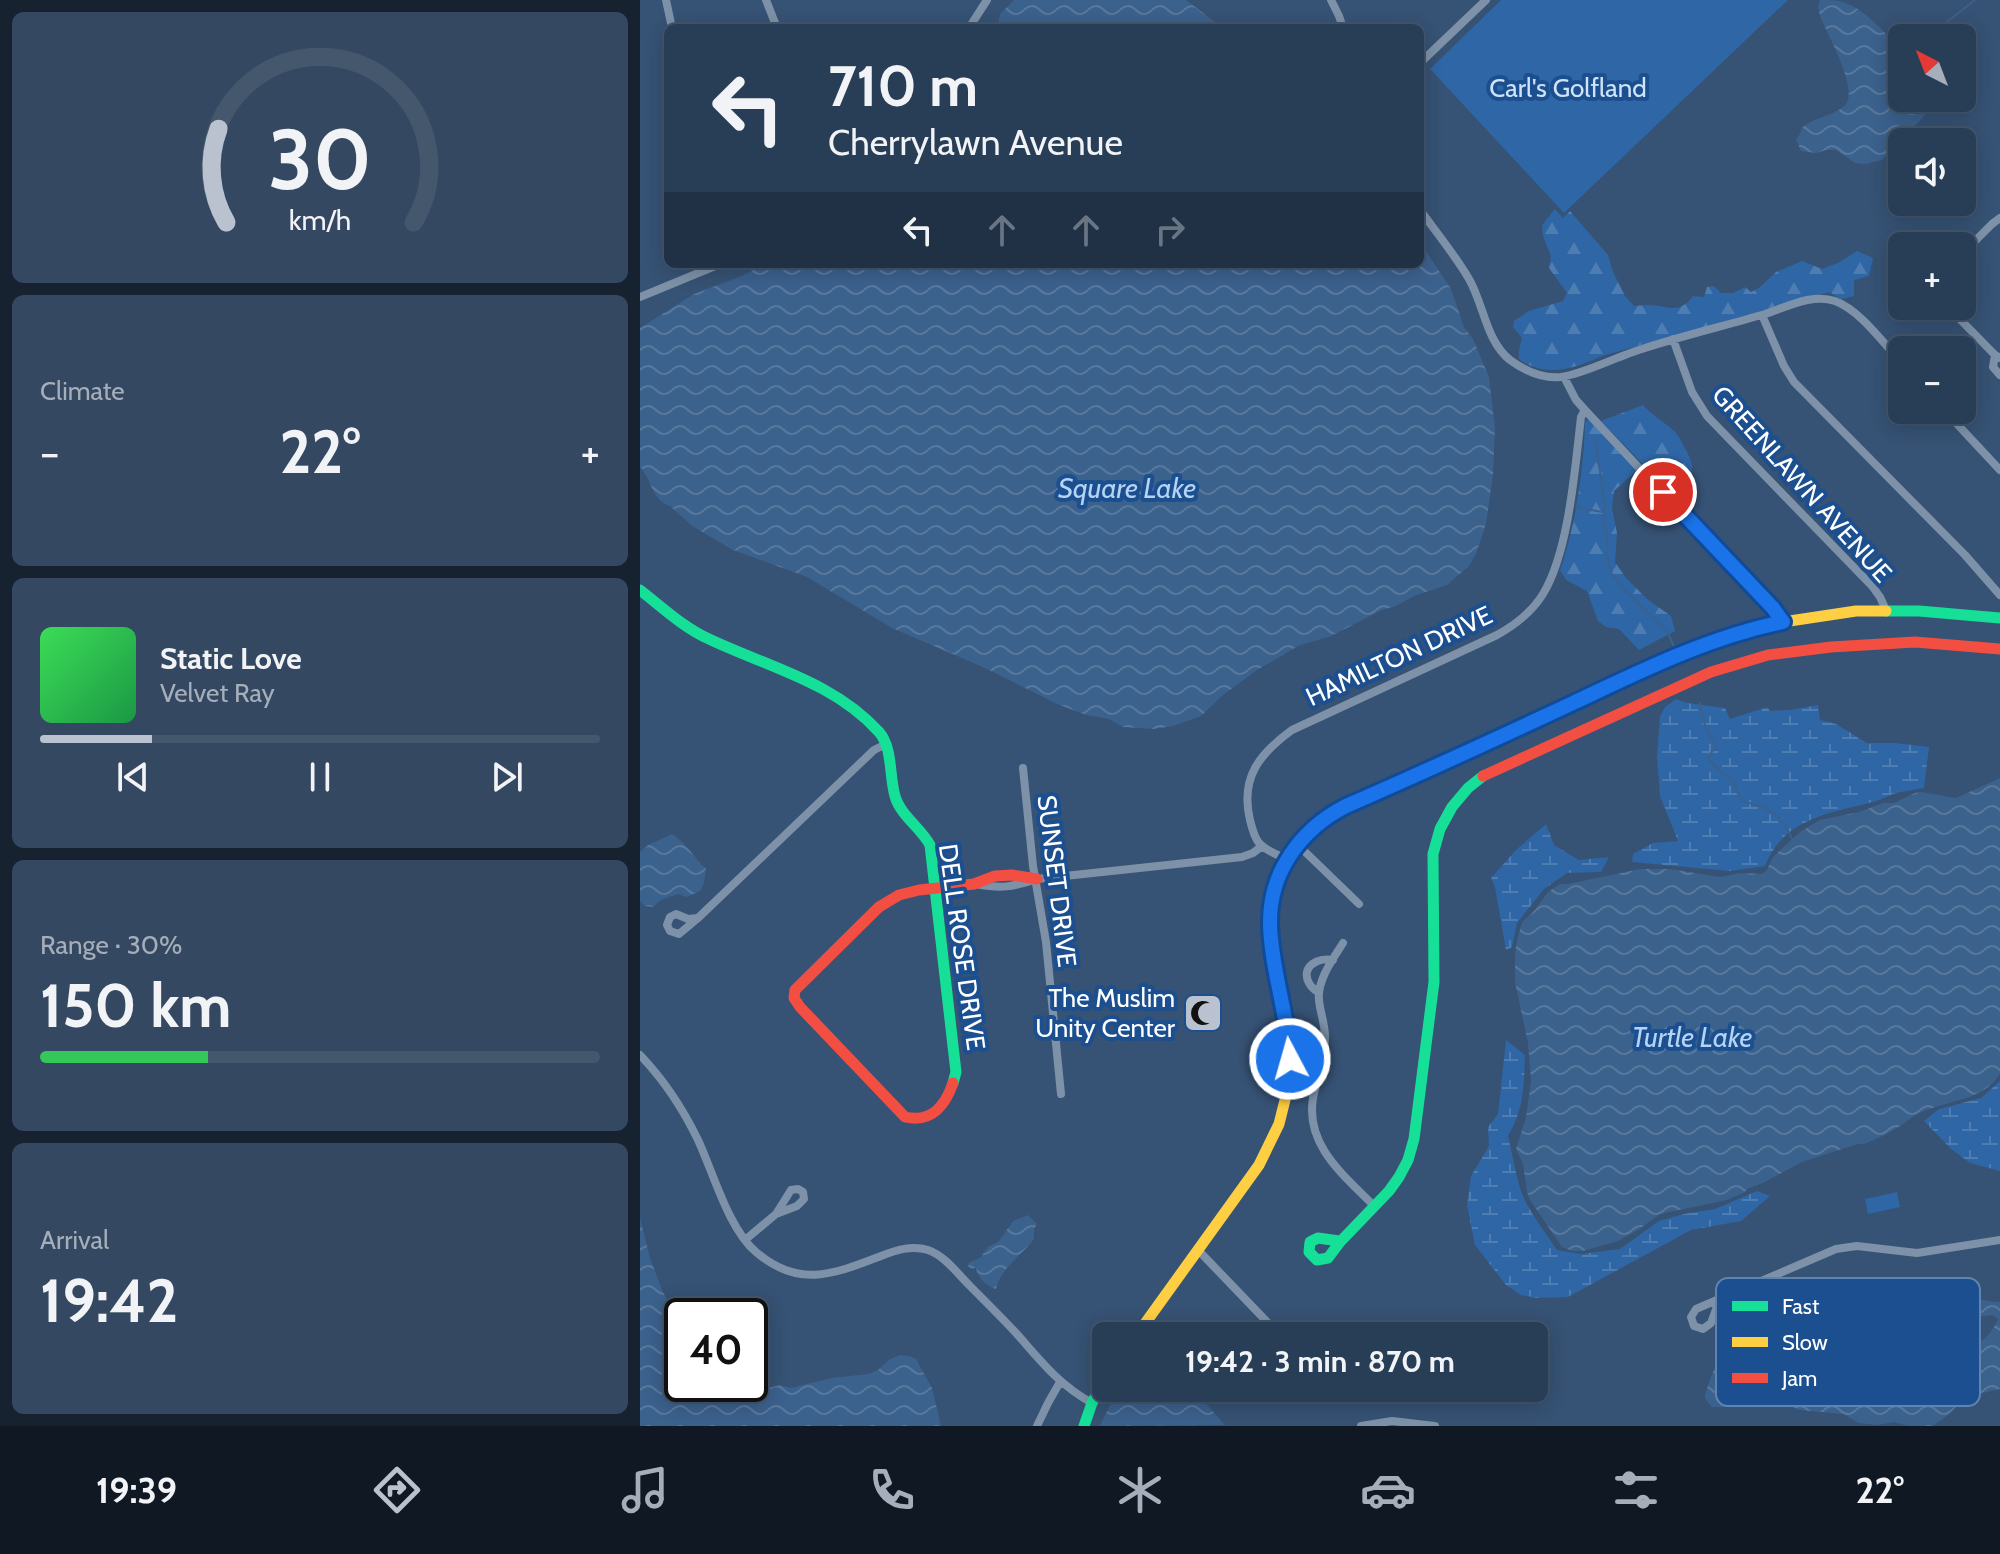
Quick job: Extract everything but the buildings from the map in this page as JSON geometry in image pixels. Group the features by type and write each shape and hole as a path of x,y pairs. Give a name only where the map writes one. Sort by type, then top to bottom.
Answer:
{"street":[{"path":"666,0 671,24"},
{"path":"766,0 775,24"},
{"path":"972,24 987,0"},
{"path":"1331,0 1342,24"},
{"path":"1424,59 1486,0"},
{"path":"1424,216 1471,282 1497,345 1508,358 1537,375 1564,377 1673,339 1824,298 1837,302 1859,318 1888,348"},
{"path":"1976,240 2000,218"},
{"path":"640,297 710,268"},
{"path":"1762,315 1794,382 1965,555 2000,595"},
{"path":"1961,320 1997,356 1993,367 2000,375"},
{"name":"GREENLAWN AVENUE","path":"1673,339 1692,392 1707,416 1872,586 1886,610"},
{"path":"1564,377 1576,400 1764,598 1783,622"},
{"name":"HAMILTON DRIVE","path":"1262,846 1252,830 1246,792 1257,764 1278,740 1304,723 1497,635 1520,620 1542,596 1556,566 1567,520 1581,417 1585,410"},
{"path":"1957,424 2000,470"},
{"path":"640,590 706,638 832,693 873,725 886,744 874,750 698,918"},
{"path":"1146,1322 1267,1151 1279,1125 1289,1076 1289,1048 1270,925 1273,895 1287,859 1297,844 1320,822 1346,806 1696,648 1748,630 1856,611 1919,611 2000,618"},
{"path":"1339,1241 1398,1181 1412,1148 1434,982 1433,854 1445,817 1465,790 1488,773 1711,672 1747,660 1789,651 1893,643 2000,649"},
{"name":"DELL ROSE DRIVE","path":"886,744 895,799 921,829 932,856 936,889 956,1072 954,1087 948,1097 927,1118 914,1121 905,1117 800,1007 794,994 798,986 888,901 909,892 936,889"},
{"name":"SUNSET DRIVE","path":"1023,768 1033,866 1046,942 1061,1094"},
{"path":"1297,844 1359,904"},
{"path":"936,889 974,884 995,876 1037,879 1242,857 1262,846 1287,859"},
{"path":"1343,943 1319,993 1325,1041 1313,1100 1314,1127 1325,1154 1375,1207"},
{"path":"1319,993 1308,982 1310,968 1317,960 1333,960"},
{"path":"640,1055 682,1110 734,1222 758,1254 783,1269 813,1276 843,1271 899,1250 916,1248 932,1252 949,1264 1060,1382 1092,1403 1084,1426"},
{"path":"745,1240 776,1214"},
{"path":"1772,1278 1842,1248 1857,1246 1917,1253 2000,1240"},
{"path":"1198,1250 1264,1322"},
{"path":"1037,1426 1060,1382"},
{"path":"1361,1426 1392,1421 1435,1426"}],"green space":[{"name":"Carl's Golfland","path":"1501,0 1788,0 1564,213 1430,69"},
{"path":"1555,209 1563,218 1570,211 1608,255 1625,296 1634,306 1677,308 1693,296 1704,297 1707,287 1714,286 1721,293 1733,293 1745,287 1751,292 1776,272 1802,261 1822,269 1857,251 1873,258 1869,276 1854,280 1854,296 1841,299 1829,292 1560,370 1540,369 1519,359 1522,338 1513,327 1514,321 1529,311 1563,301 1567,293 1549,268 1551,256 1543,236 1542,225"},
{"path":"1643,405 1676,434 1691,462 1689,479 1671,493 1601,421"},
{"path":"1588,419 1635,466 1636,471 1614,491 1612,508 1617,533 1615,562 1647,599 1671,616 1675,631 1639,650 1619,629 1606,627 1598,621 1587,591 1566,580 1560,570 1574,517 1581,478 1585,423"},
{"path":"1676,699 1725,708 1730,719 1767,707 1770,711 1818,705 1820,720 1836,724 1867,743 1929,747 1924,788 1893,794 1808,821 1783,838 1765,866 1730,871 1632,862 1633,854 1653,843 1678,841 1660,796 1657,756 1660,716 1665,707"},
{"path":"1546,824 1554,845 1579,860 1609,857 1601,872 1567,873 1544,889 1517,923 1512,947 1506,950 1491,878 1516,850"},
{"path":"1506,1040 1525,1055 1520,1107 1508,1136 1520,1188 1536,1220 1557,1250 1581,1254 1620,1249 1659,1221 1715,1209 1757,1191 1770,1196 1741,1221 1691,1230 1568,1297 1521,1295 1506,1285 1475,1245 1467,1205 1471,1176 1489,1146 1488,1127 1498,1114"},
{"path":"2000,1081 2000,1171 1970,1163 1951,1149 1924,1121 1939,1109 1981,1098"},
{"path":"1897,1192 1900,1207 1868,1214 1865,1199"}],"water":[{"path":"1014,0 1186,0 1218,24 998,24 1000,14"},
{"path":"1820,0 1848,4 1888,35 1888,112 1929,112 1913,128 1888,128 1888,154 1882,160 1855,163 1836,150 1816,153 1801,151 1796,139 1802,128 1842,108 1849,96 1845,73 1818,7"},
{"name":"Square Lake","path":"1424,250 1451,289 1464,327 1473,339 1489,377 1495,428 1493,474 1486,524 1476,554 1469,566 1447,585 1382,610 1329,637 1300,645 1257,670 1201,716 1154,729 1123,727 1109,719 1086,715 892,628 807,577 733,550 692,526 655,494 640,467 640,328 694,294 758,268 1424,268"},
{"name":"Turtle Lake","path":"2000,778 2000,1074 1992,1083 1973,1095 1918,1114 1864,1144 1802,1162 1727,1200 1660,1214 1618,1241 1583,1251 1562,1247 1530,1200 1523,1164 1516,1149 1526,1117 1531,1081 1528,1043 1515,982 1515,953 1522,922 1548,892 1560,884 1640,869 1670,869 1720,877 1740,873 1762,874 1772,858 1792,839 1820,820 1859,812 1883,803 1894,803 1921,792 1956,798"},
{"path":"672,834 706,869 704,883 700,891 687,897 678,894 661,900 653,907 645,906 640,901 640,852"},
{"path":"1028,1215 1037,1224 1034,1239 1007,1269 996,1289 990,1287 976,1268 968,1266 970,1262 980,1258 988,1247 999,1241 1013,1221"},
{"path":"640,1218 650,1258 666,1298 664,1402 768,1402 768,1388 780,1385 791,1388 831,1378 868,1374 900,1355 916,1359 932,1388 941,1426 640,1426"},
{"path":"1980,1300 2000,1302 2000,1389 1980,1394 1980,1341 1994,1328 1998,1319 1992,1315 1980,1316"},
{"path":"1716,1367 1716,1406 1741,1406 1712,1407 1705,1395"},
{"path":"1111,1402 1204,1402 1225,1425 1100,1426"},
{"path":"1791,1406 1957,1406 1933,1426 1908,1426 1894,1422 1878,1425 1859,1423 1843,1414 1799,1410"}],"waterway":[{"path":"1946,24 1975,0"},
{"path":"1595,439 1611,573 1667,631 1674,647"},
{"path":"1576,507 1602,512"},
{"path":"1700,703 1706,727 1718,749 1713,750 1708,759 1734,782 1742,800 1767,809 1779,818 1792,839"}],"traffic: fast":[{"path":"640,590 700,634 799,677 842,700 879,732 889,754 898,803 930,845 956,1072 953,1083"},
{"path":"1886,611 2000,618"},
{"path":"1339,1241 1318,1238 1310,1242 1309,1252 1317,1260 1328,1258 1389,1191 1408,1160 1414,1139 1434,982 1433,854 1440,829 1452,807 1483,776"},
{"path":"1084,1426 1093,1402"}],"traffic: slow":[{"path":"1422,772 1696,648 1783,622 1856,611 1886,611"},
{"path":"1146,1322 1259,1165 1279,1124 1290,1080 1290,1049 1273,952"}],"traffic: jam":[{"path":"1483,776 1711,672 1768,655 1831,647 1915,642 2000,649"},
{"path":"1273,952 1271,913 1277,881 1290,855 1308,834 1332,816 1422,772"},
{"path":"953,1083 936,1111 923,1117 905,1117 800,1007 794,998 795,990 879,907 899,895 974,884 995,876 1037,879"}],"place":[{"name":"The Muslim Unity Center","path":"1203,1013"}],"route":[{"path":"1290,1059 1271,935 1271,909 1281,870 1311,829 1331,813 1636,674 1696,648 1783,622 1663,492"}]}
